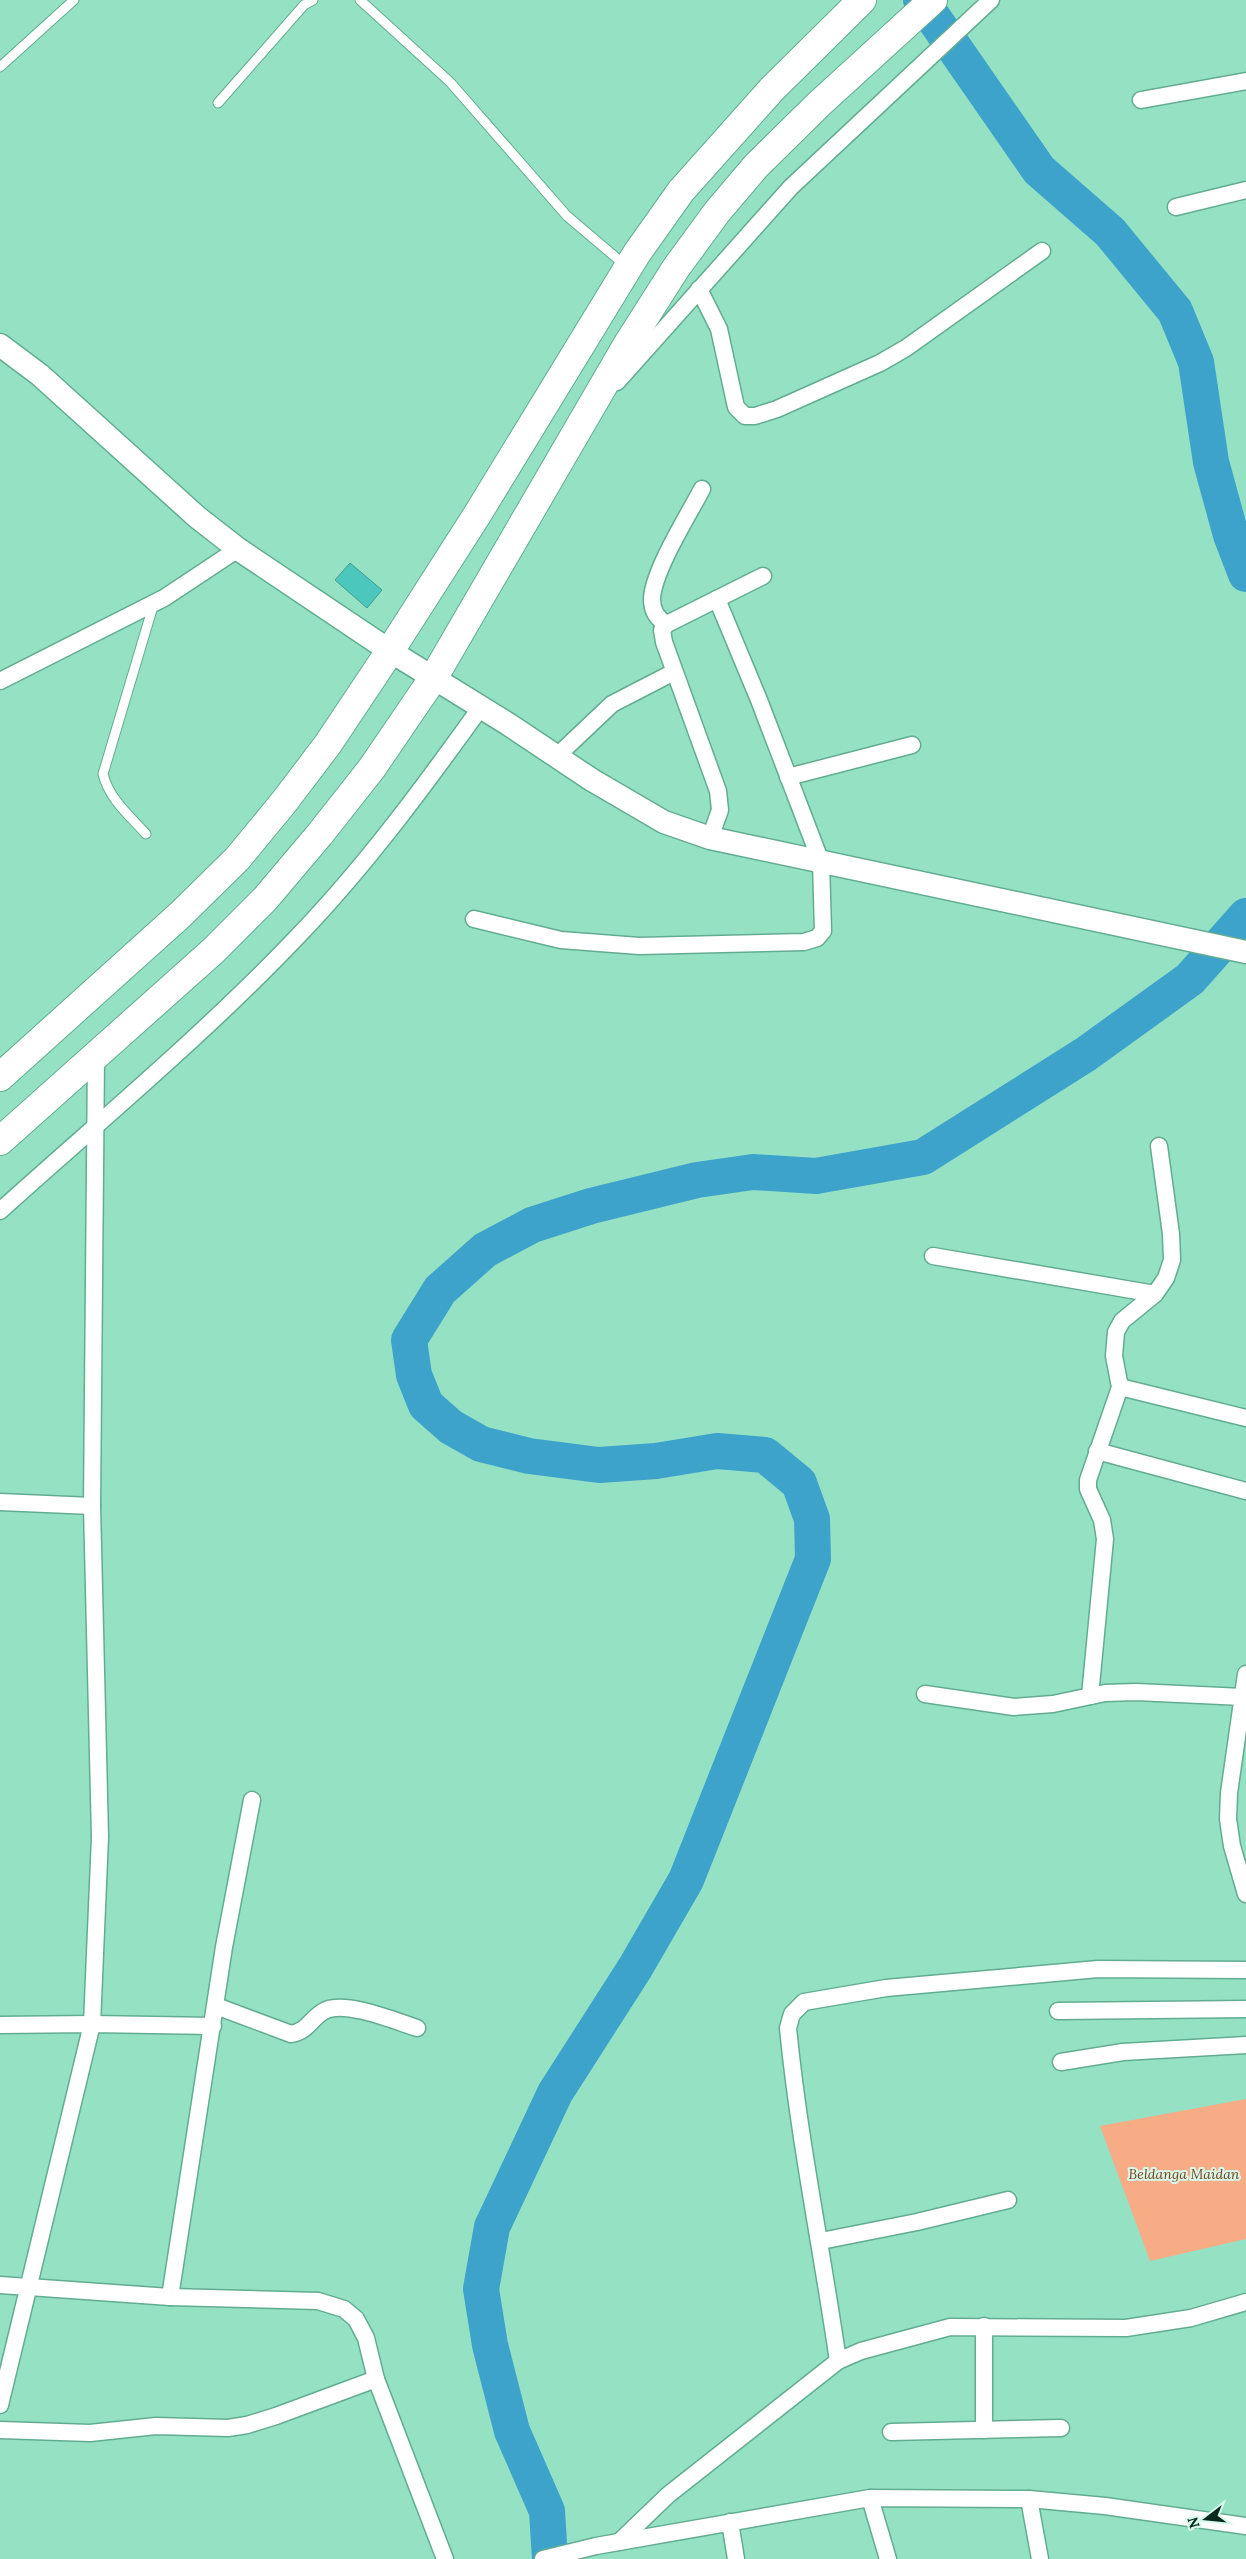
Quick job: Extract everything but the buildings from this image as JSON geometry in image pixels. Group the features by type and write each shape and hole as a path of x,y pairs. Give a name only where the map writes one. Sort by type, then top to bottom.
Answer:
{"highway":[{"path":"0,1141 213,951 265,899 372,768 434,676 576,431 676,268 717,212 756,166 932,0"},
{"path":"0,1077 173,922 236,859 284,802 328,744 390,652 478,515 628,268 681,191 724,140 857,4"}],"street":[{"path":"576,431 791,187 986,5"},
{"path":"1141,100 1246,81"},
{"path":"1176,207 1246,190"},
{"path":"699,290 719,329 736,407 745,416 755,416 777,409 880,364 906,348 1042,250"},
{"path":"0,345 40,375 197,516 238,549 390,652 434,676 556,757 664,822 710,838 1157,931 1246,952"},
{"path":"667,624 658,619 653,609 654,584 702,489"},
{"path":"0,681 154,603 238,549"},
{"path":"710,838 720,810 718,791 674,672 662,630 667,624 763,576"},
{"path":"474,919 561,940 639,946 804,942 817,938 823,931 820,862 788,776 717,599"},
{"path":"556,757 612,704 674,672"},
{"path":"0,1211 210,1022 300,934 421,790 481,707"},
{"path":"788,776 912,745"},
{"path":"0,2404 92,2024 100,1837 92,1506 96,1056"},
{"path":"1090,1696 1105,1554 1102,1520 1088,1489 1097,1450 1120,1387 1114,1356 1116,1332 1122,1321 1154,1294 1166,1278 1172,1260 1172,1234 1159,1146"},
{"path":"933,1256 1154,1294"},
{"path":"1120,1387 1246,1418"},
{"path":"1097,1450 1246,1491"},
{"path":"0,1502 92,1506"},
{"path":"1246,1674 1229,1793 1228,1819 1232,1846 1246,1894"},
{"path":"925,1694 1014,1707 1053,1704 1105,1692 1243,1697"},
{"path":"170,2296 224,1947 252,1800"},
{"path":"838,2361 820,2241 803,2151 788,2028 792,2014 804,2002 886,1988 1098,1970 1246,1970"},
{"path":"216,2006 291,2034 302,2032 324,2011 337,2007 357,2010 417,2028"},
{"path":"1058,2011 1246,2009"},
{"path":"0,2026 92,2024 213,2026"},
{"path":"1061,2062 1123,2052 1246,2045"},
{"path":"820,2241 917,2222 1008,2200"},
{"path":"0,2285 170,2296 318,2302 344,2309 356,2319 366,2338 376,2380 445,2559"},
{"path":"619,2542 668,2495 838,2361 861,2351 950,2327 1126,2328 1191,2318 1246,2302"},
{"path":"984,2326 984,2430"},
{"path":"0,2430 90,2434 156,2426 228,2428 248,2425 276,2416 376,2380"},
{"path":"892,2432 1061,2428"},
{"path":"542,2559 596,2546 870,2498 1029,2499 1105,2506 1246,2526"},
{"path":"870,2498 888,2559"},
{"path":"1029,2499 1040,2559"},
{"path":"730,2522 736,2559"}],"lane":[{"path":"0,67 74,0"},
{"path":"218,103 304,6 313,0"},
{"path":"360,0 450,82 567,216 628,268"},
{"path":"146,834 114,799 102,774 154,603"}],"green space":[{"name":"Beldanga Maidan","path":"1246,2099 1246,2239 1150,2261 1100,2126"}],"waterway":[{"path":"921,0 1039,170 1110,232 1175,311 1196,362 1211,462 1231,535 1246,574"},
{"path":"550,2559 547,2511 512,2431 490,2345 481,2289 492,2227 555,2093 635,1968 686,1880 813,1559 812,1519 799,1483 765,1455 717,1451 656,1461 599,1465 529,1456 481,1444 451,1427 426,1405 414,1375 409,1340 440,1290 485,1250 532,1225 591,1206 697,1180 753,1172 816,1176 923,1157 1086,1054 1190,979 1246,916"}]}
